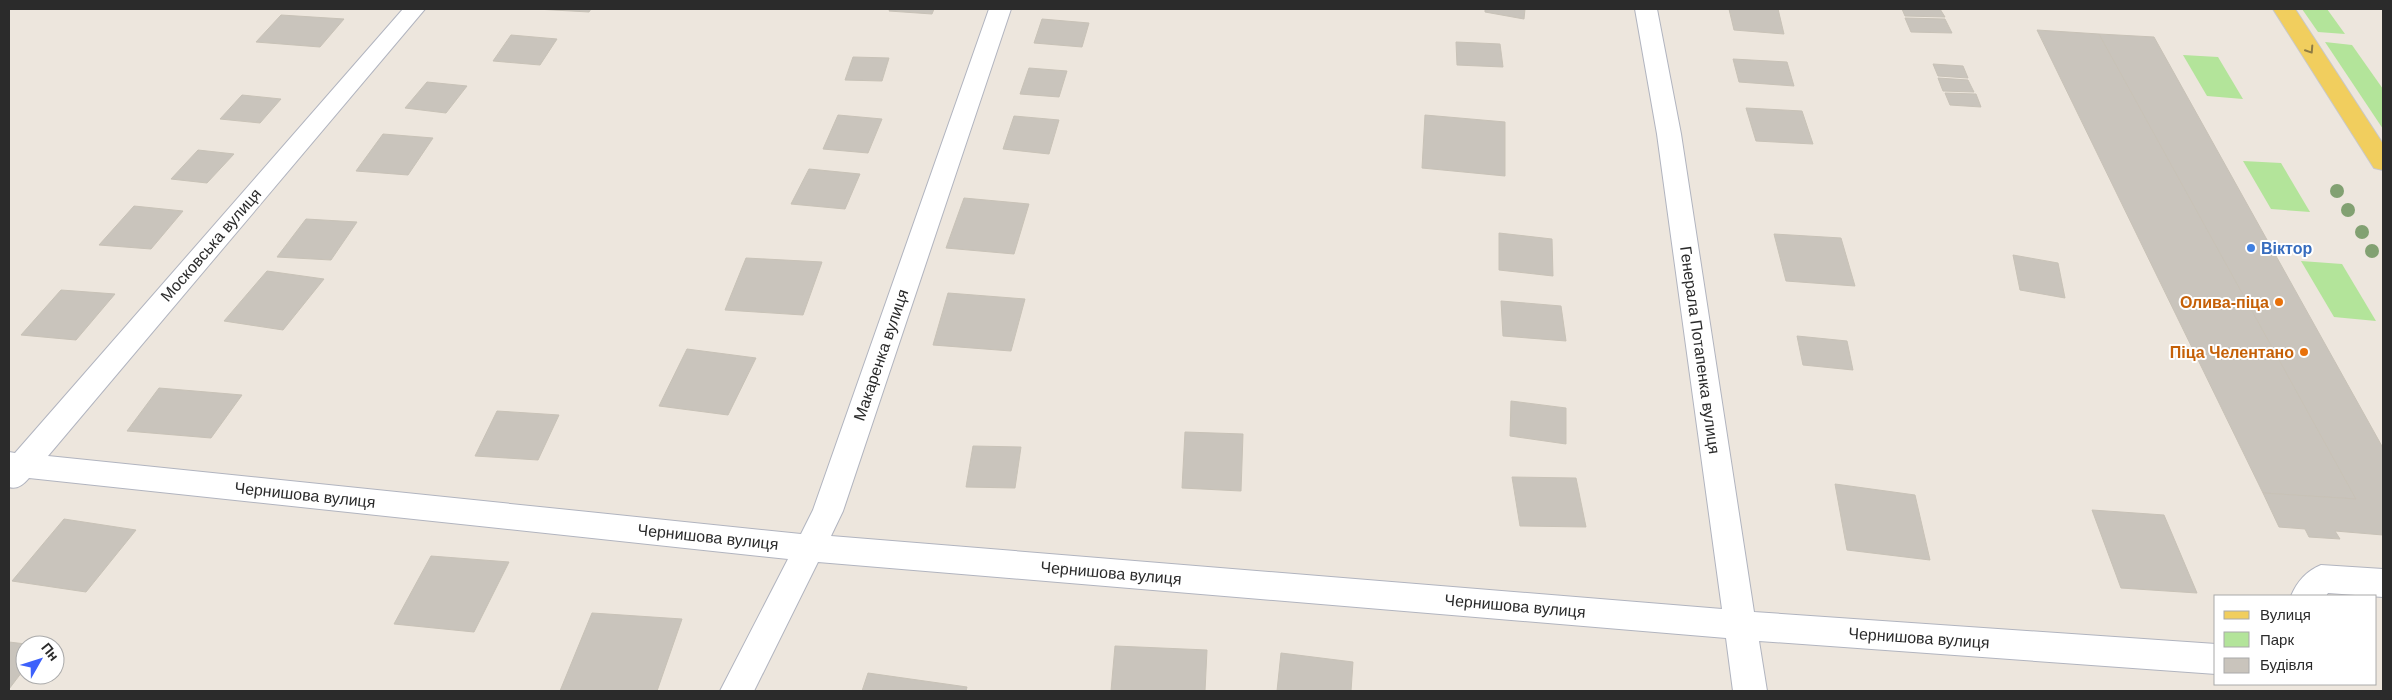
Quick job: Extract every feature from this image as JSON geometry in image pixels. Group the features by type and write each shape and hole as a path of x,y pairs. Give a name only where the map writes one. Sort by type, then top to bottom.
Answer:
{"main road":[{"path":"2284,9 2383,162"}],"street":[{"name":"Московська вулиця","path":"13,470 414,9"},
{"name":"Макаренка вулиця","path":"737,691 828,511 1000,9"},
{"name":"Генерала Потапенка вулиця","path":"1646,9 1669,134 1750,691"},
{"name":"Чернишова вулиця","path":"13,470 810,548 1739,625 2214,659"},
{"path":"2308,595 2321,579 2383,583"}],"green space":[{"path":"2302,9 2327,9 2345,34 2318,32"},
{"path":"2325,42 2352,45 2383,89 2383,129"},
{"path":"2183,55 2218,57 2243,99 2207,96"},
{"path":"2243,161 2281,163 2310,212 2271,209"},
{"path":"2301,261 2342,264 2376,321 2334,317"}],"building":[{"path":"536,9 591,9 589,12"},
{"path":"890,9 934,9 932,14 889,11"},
{"path":"1485,9 1525,9 1524,19 1485,12"},
{"path":"1729,9 1778,9 1784,34 1734,30"},
{"path":"1902,9 1940,9 1945,17 1905,16"},
{"path":"281,15 344,19 320,47 256,42"},
{"path":"1905,18 1945,19 1952,33 1911,32"},
{"path":"1042,19 1089,23 1082,47 1034,43"},
{"path":"2037,30 2099,34 2356,499 2263,493"},
{"path":"2099,34 2154,37 2383,448 2383,535 2335,531 2340,539 2309,537 2305,529 2279,527 2263,493 2356,499"},
{"path":"511,35 557,39 540,65 493,61"},
{"path":"1456,42 1500,44 1503,67 1457,65"},
{"path":"853,57 889,58 882,81 845,80"},
{"path":"1733,59 1787,62 1794,86 1739,82"},
{"path":"1933,64 1963,66 1968,78 1938,76"},
{"path":"1029,68 1067,71 1059,97 1020,94"},
{"path":"1938,78 1968,80 1974,92 1943,91"},
{"path":"427,82 467,86 446,113 405,108"},
{"path":"1945,93 1976,94 1981,107 1950,105"},
{"path":"242,95 281,99 260,123 220,119"},
{"path":"1746,108 1802,111 1813,144 1756,141"},
{"path":"838,115 882,119 868,153 823,149"},
{"path":"1425,115 1505,122 1505,176 1422,168"},
{"path":"1014,116 1059,120 1049,154 1003,149"},
{"path":"383,134 433,138 408,175 356,171"},
{"path":"198,150 234,154 207,183 171,179"},
{"path":"809,169 860,174 845,209 791,204"},
{"path":"964,198 1029,204 1014,254 946,248"},
{"path":"134,206 183,211 151,249 99,245"},
{"path":"306,219 357,222 331,260 277,257"},
{"path":"1499,233 1552,239 1553,276 1499,270"},
{"path":"1774,234 1841,238 1855,286 1786,281"},
{"path":"2013,255 2058,263 2065,298 2020,290"},
{"path":"746,258 822,262 803,315 725,310"},
{"path":"267,271 324,279 283,330 224,321"},
{"path":"61,290 115,294 76,340 21,335"},
{"path":"948,293 1025,299 1011,351 933,345"},
{"path":"1501,301 1561,306 1566,341 1503,336"},
{"path":"1797,336 1847,341 1853,370 1803,365"},
{"path":"687,349 756,358 728,415 659,406"},
{"path":"159,388 242,395 211,438 127,431"},
{"path":"1511,401 1566,408 1566,444 1510,436"},
{"path":"497,411 559,415 538,460 475,456"},
{"path":"1185,432 1243,434 1241,491 1182,488"},
{"path":"973,446 1021,447 1015,488 966,487"},
{"path":"1512,477 1576,478 1586,527 1520,526"},
{"path":"1835,484 1915,495 1930,560 1847,550"},
{"path":"2092,510 2164,515 2197,593 2121,588"},
{"path":"64,519 136,530 86,592 12,581"},
{"path":"431,556 509,562 474,632 394,624"},
{"path":"592,613 682,619 657,691 560,691"},
{"path":"9,642 15,643 15,681 9,689"},
{"path":"1115,646 1207,650 1205,691 1111,691"},
{"path":"1281,653 1353,662 1351,691 1277,691"},
{"path":"868,673 967,687 966,691 862,691"}],"place":[{"name":"Віктор","path":"2251,248"},
{"name":"Олива-піца","path":"2279,302"},
{"name":"Піца Челентано","path":"2304,352"}]}
